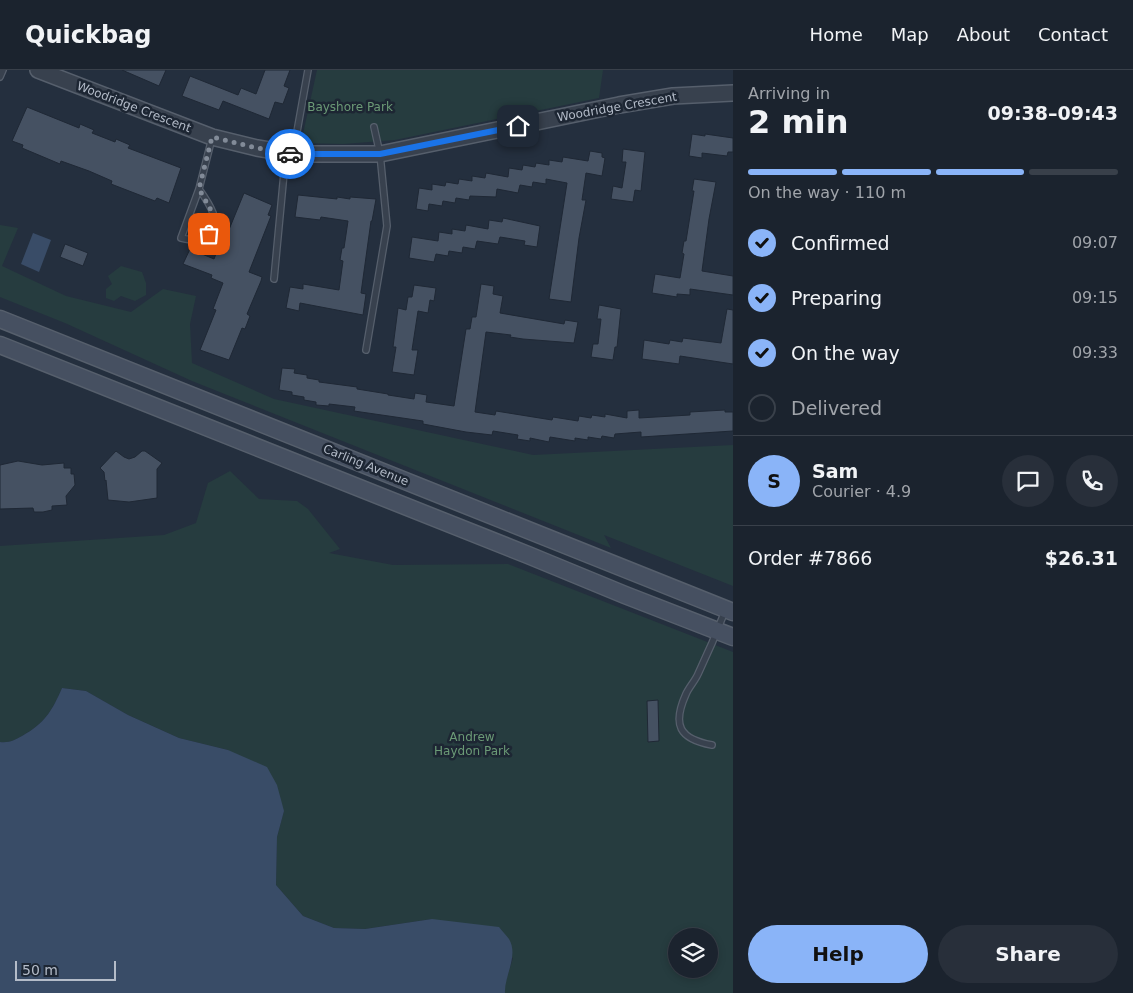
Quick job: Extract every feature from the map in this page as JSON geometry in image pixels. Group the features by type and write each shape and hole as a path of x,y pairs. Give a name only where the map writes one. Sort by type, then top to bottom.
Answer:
{"main road":[{"name":"Carling Avenue","path":"0,319 729,610"},
{"path":"4,347 20,326"},
{"name":"Carling Avenue","path":"4,347 528,555 625,596 733,637"}],"street":[{"name":"Woodridge Crescent","path":"38,70 212,137 257,148 293,154 380,154 619,104 674,96 733,93"}],"lane":[{"path":"0,77 3,70"},
{"path":"274,279 284,173 293,154 308,70"},
{"path":"366,350 387,226 380,154 374,127"},
{"path":"199,189 212,212 214,223 209,234 203,240 194,241 181,238 199,189 212,137"},
{"path":"712,745 695,742 686,735 679,723 679,713 686,693 697,677 717,631 729,610"}],"green space":[{"name":"Bayshore Park","path":"317,70 603,70 599,98 395,140 343,144 301,143"},
{"path":"0,225 18,228 2,266 66,296 131,312 163,289 196,296 190,324 192,363 274,399 533,455 733,445 733,586 604,535 611,548 192,381 65,323 0,297"},
{"path":"121,266 142,272 146,283 146,295 135,301 121,296 114,301 106,298 106,289 112,284 108,276"},
{"name":"Andrew Haydon Park","path":"230,471 259,499 297,501 308,509 340,549 329,553 393,565 508,564 733,652 733,993 505,993 505,983 513,958 432,919 365,929 334,928 303,916 276,885 277,837 284,811 228,750 179,738 128,715 86,691 62,688 51,710 37,726 14,740 0,742 0,546 164,535 196,523 208,483"}],"water":[{"path":"33,233 51,240 39,272 21,264"},
{"path":"62,688 86,691 128,715 179,738 228,750 267,767 277,785 284,811 277,837 276,885 303,916 334,928 365,929 432,919 499,927 512,946 512,959 505,993 0,993 0,742 14,740 37,726 51,710"}],"building":[{"path":"122,70 166,70 159,86"},
{"path":"265,70 290,70 284,86 289,88 283,104 275,102 269,119 223,101 219,110 182,96 190,76 238,95 241,88 256,94"},
{"path":"27,107 79,128 80,124 94,130 92,133 115,142 116,139 130,145 128,148 181,168 169,203 157,198 155,201 111,184 112,181 89,171 61,161 60,164 22,148 23,145 12,141"},
{"path":"692,134 733,138 733,152 728,152 727,156 702,153 702,158 689,156"},
{"path":"623,149 645,152 641,191 635,190 633,202 611,199 613,186 622,188 626,162 622,162"},
{"path":"590,151 602,153 602,157 605,158 602,176 586,173 582,200 586,200 571,302 549,299 567,183 546,179 546,184 533,182 532,187 520,185 518,193 497,189 496,197 470,196 469,200 456,198 455,203 443,201 442,206 429,204 428,211 416,209 419,188 432,190 432,184 445,186 446,182 458,184 459,179 472,181 472,176 485,178 486,173 508,177 509,168 522,170 523,165 535,167 536,163 549,165 549,160 562,162 563,157 588,161"},
{"path":"694,179 716,182 702,271 733,276 733,295 690,289 690,295 677,294 677,297 652,293 655,274 680,278 684,254 682,253 684,241 686,241 694,191 692,191"},
{"path":"244,193 272,205 268,215 271,216 249,272 262,277 261,281 247,314 250,316 245,329 242,328 229,360 200,350 216,310 213,309 223,283 211,278 212,275 183,264 190,249 214,259 225,231 228,232"},
{"path":"298,195 337,199 337,197 350,199 350,197 376,199 361,293 366,294 363,315 300,303 299,311 286,308 290,287 303,289 303,284 339,290 343,261 340,260 342,248 344,248 348,221 321,217 320,220 295,217"},
{"path":"503,218 540,226 537,247 524,245 525,241 500,237 498,244 477,241 475,249 463,247 462,253 449,251 448,256 436,254 434,262 409,258 412,237 438,241 439,232 452,234 452,229 465,231 466,225 488,229 489,220 502,222"},
{"path":"65,244 88,253 83,266 60,257"},
{"path":"481,284 494,286 493,294 503,296 500,313 564,324 565,320 578,322 574,343 523,339 510,337 511,335 486,332 475,412 495,415 496,411 552,420 553,417 578,421 579,416 591,418 592,415 605,417 605,414 627,418 627,411 639,410 639,418 690,415 690,412 725,410 725,412 733,412 733,431 641,437 641,432 615,434 614,438 602,436 601,439 588,437 588,440 575,438 575,441 550,437 549,442 530,438 530,441 517,439 518,435 493,431 492,435 466,432 423,424 423,421 354,411 355,407 329,404 329,406 316,405 316,402 304,400 304,397 292,395 292,392 279,390 282,368 295,369 294,373 307,375 307,378 319,380 319,382 357,387 357,389 414,399 415,393 427,395 426,402 454,406 466,329 470,329 472,317 476,317"},
{"path":"414,285 436,288 434,301 430,300 428,313 418,311 412,350 418,350 414,375 392,372 396,347 393,347 398,308 406,310 408,297 412,297"},
{"path":"599,305 621,309 617,347 615,347 613,360 591,357 593,344 598,344 601,319 597,319"},
{"path":"727,309 733,310 733,364 680,356 679,364 642,359 644,340 669,344 670,340 682,342 683,338 721,343"},
{"path":"116,451 129,459 145,451 162,463 157,469 157,498 129,502 108,500 104,472 100,468"},
{"path":"18,461 42,465 64,463 64,468 71,468 71,474 74,474 75,485 66,496 67,505 52,506 52,510 43,512 34,512 33,508 0,509 0,465"},
{"path":"658,700 659,741 648,742 647,701"}],"way so far":[{"path":"209,234 214,223 212,212 199,189 212,137 290,154"}],"route":[{"path":"290,154 380,154 518,126"}]}
